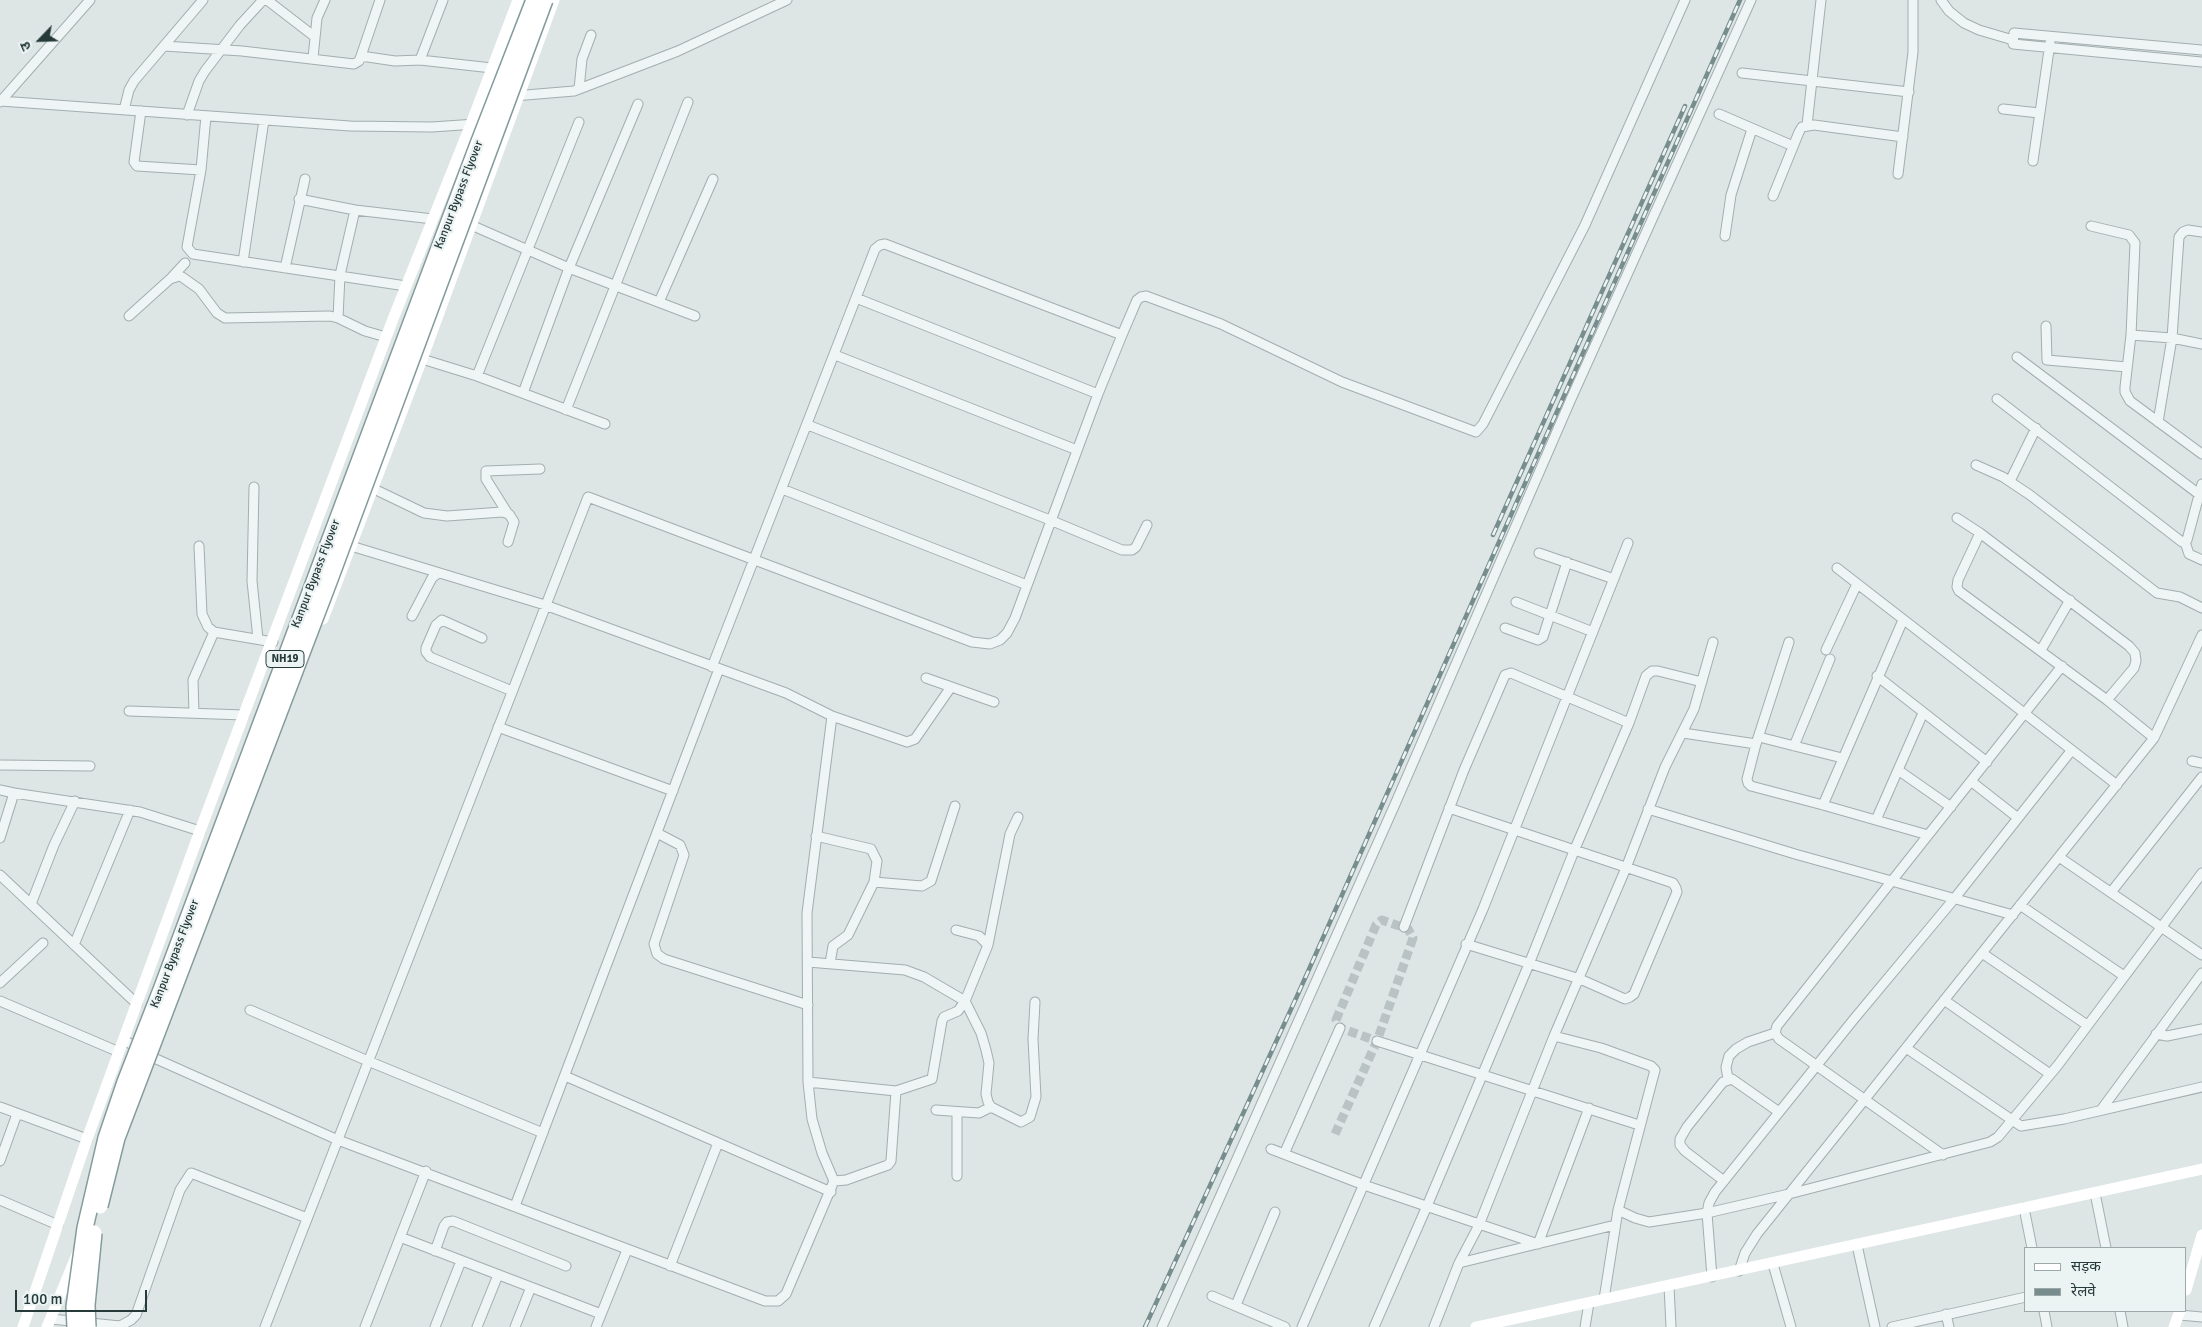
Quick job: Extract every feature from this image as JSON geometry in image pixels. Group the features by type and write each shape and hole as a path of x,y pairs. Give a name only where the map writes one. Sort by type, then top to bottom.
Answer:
{"highway":[{"name":"Kanpur Bypass Flyover","path":"76,1327 74,1307 85,1228 106,1138 125,1082 166,978 474,154 534,0"},
{"name":"Kanpur Bypass Flyover","path":"88,1327 87,1305 93,1238 117,1138 328,582 545,0"}],"main road":[{"path":"23,1327 87,1139 200,831 273,642 386,337 518,0"},
{"path":"49,1323 154,1058 351,546 554,0"},
{"path":"1476,1327 1773,1264 2202,1169"},
{"path":"2187,1287 2201,1239"},
{"path":"2174,1327 2179,1313"}],"street":[{"path":"1,99 90,0"},
{"path":"124,110 129,90 134,81 203,0"},
{"path":"187,115 200,81 222,49 265,0 315,37"},
{"path":"314,58 317,18 325,0"},
{"path":"164,46 222,49 354,64 359,61 380,0"},
{"path":"420,60 443,0"},
{"path":"484,89 518,97 580,89 678,51 786,0"},
{"path":"265,1327 588,497 982,645 1000,640 1007,633 1122,335 1137,300 1146,296 1221,324 1329,376 1470,432 1476,432 1480,430 1585,225 1685,0"},
{"path":"1162,1327 1396,802 1572,399 1751,0"},
{"path":"1808,125 1821,0"},
{"path":"1898,174 1913,52 1913,0"},
{"path":"1941,0 1949,11 1964,23 1979,30 2013,40"},
{"path":"2202,50 2014,34 2013,40 2013,44 2202,62"},
{"path":"580,89 582,59 591,35"},
{"path":"2033,161 2050,37"},
{"path":"361,56 395,61 420,60 492,68"},
{"path":"1742,73 1909,92"},
{"path":"1,99 141,112 350,126 432,127 508,123"},
{"path":"566,410 688,102"},
{"path":"523,393 569,268 638,104"},
{"path":"2003,109 2039,113"},
{"path":"141,112 134,162 137,166 201,170"},
{"path":"1719,114 1793,146"},
{"path":"206,116 201,170 187,247 193,254 406,286"},
{"path":"243,262 264,120"},
{"path":"477,376 579,122"},
{"path":"1773,196 1798,132 1808,125 1903,137"},
{"path":"1725,236 1731,195 1752,129"},
{"path":"285,268 305,179"},
{"path":"659,302 713,179"},
{"path":"299,199 355,210 433,219"},
{"path":"338,318 340,275 355,210"},
{"path":"471,225 569,268 695,316"},
{"path":"2091,226 2125,233 2133,237 2135,243 2131,335 2125,387 2127,397 2202,454"},
{"path":"2158,422 2172,338 2179,236 2188,230 2202,232"},
{"path":"515,1206 673,791 753,560 808,426 875,249 885,244 1122,335"},
{"path":"129,316 186,263"},
{"path":"170,279 182,276 198,289 217,313 225,318 330,316 364,331 386,337"},
{"path":"856,298 1098,394"},
{"path":"2046,326 2046,354 2050,361 2127,367"},
{"path":"2131,335 2172,338 2202,344"},
{"path":"835,355 1077,450"},
{"path":"2017,357 2200,495"},
{"path":"422,359 477,376 605,424"},
{"path":"1997,398 2182,542 2185,542"},
{"path":"808,426 1127,551 1136,547 1147,525"},
{"path":"2010,481 2036,428"},
{"path":"1976,465 2010,481 2157,593 2180,596 2202,608"},
{"path":"508,542 514,522 488,483 485,476 486,471 540,469"},
{"path":"2202,484 2193,522 2185,542 2189,554 2202,560"},
{"path":"254,487 252,581 258,639"},
{"path":"372,488 424,513 447,516 502,512 509,514"},
{"path":"782,489 1027,585"},
{"path":"1957,518 2070,600 2129,646 2135,653 2136,661 2134,668 2107,700"},
{"path":"2193,522 2202,526"},
{"path":"1980,533 1958,580 1957,587 1963,594 2041,650 2154,738"},
{"path":"1302,1327 1515,830 1628,544"},
{"path":"199,546 202,614 208,627 214,632 273,642"},
{"path":"351,546 545,605 786,693 832,716 907,742 915,739 951,687"},
{"path":"1539,553 1614,579"},
{"path":"1505,628 1541,640 1544,637 1567,562"},
{"path":"1837,568 2117,785"},
{"path":"412,616 432,578 438,573"},
{"path":"1794,746 1857,584"},
{"path":"2041,650 2070,600"},
{"path":"1516,602 1593,632"},
{"path":"482,638 442,620 436,625 426,652 430,657 512,691"},
{"path":"1823,804 1877,676 1903,620"},
{"path":"194,713 193,680 214,632"},
{"path":"1739,1271 1745,1253 1757,1234 2154,738 2198,654 2202,635"},
{"path":"1434,1327 1459,1264 1479,1224 1554,1036 1626,868 1665,768 1694,709 1713,642"},
{"path":"1790,642 1757,740 1747,779 1751,786 1823,804 1928,835"},
{"path":"1943,1155 1779,1039 1775,1033 1777,1026 1891,880 1972,782 2062,666"},
{"path":"1374,1327 1529,964 1574,851 1629,723 1646,676 1652,671 1702,682"},
{"path":"1404,927 1449,808 1505,675 1511,673 1629,723"},
{"path":"1877,676 1987,762"},
{"path":"926,678 994,702"},
{"path":"129,711 244,715"},
{"path":"1876,820 1923,713"},
{"path":"124,1040 154,1058 338,1140 426,1171 627,1250 765,1301 778,1301 786,1294 831,1192 834,1181 822,1152 812,1119 808,1082 807,913 832,716"},
{"path":"498,727 673,791"},
{"path":"1683,733 1757,740 1794,746 1842,758"},
{"path":"1712,1276 1707,1213 1709,1203 1724,1181 1954,899 2071,751"},
{"path":"2192,761 2202,763"},
{"path":"0,765 90,766"},
{"path":"1898,770 1951,807"},
{"path":"2112,891 2202,778"},
{"path":"1972,782 2018,818"},
{"path":"0,790 130,810 200,831"},
{"path":"0,838 14,792"},
{"path":"31,904 54,845 75,801"},
{"path":"874,882 922,886 931,881 955,806"},
{"path":"1449,808 1673,883 1677,892 1634,994 1630,998 1625,999 1580,979 1466,944"},
{"path":"1648,809 2013,915"},
{"path":"74,945 130,810"},
{"path":"808,1082 896,1092 932,1079 942,1021 944,1017 958,1011 965,1001 988,945 1010,834 1018,817"},
{"path":"657,833 680,845 684,855 654,944 657,954 664,959 808,1005"},
{"path":"816,836 871,848 877,861 874,882 848,935 833,946 830,963"},
{"path":"2059,857 2112,891 2202,955"},
{"path":"0,875 137,1004"},
{"path":"1618,1210 1649,1222 1707,1213 1789,1194 1990,1142 2011,1121 2050,1074 2161,926 2200,878"},
{"path":"2020,905 2124,976"},
{"path":"956,930 979,936 988,945"},
{"path":"0,983 43,942"},
{"path":"1982,953 2087,1025"},
{"path":"808,962 905,970 924,976 965,1001 981,1033 986,1050 989,1063 986,1094 991,1107 1022,1122 1030,1117 1034,1109 1036,1096 1033,1039 1035,1002"},
{"path":"2101,1110 2202,972"},
{"path":"1944,1000 2050,1074"},
{"path":"0,1001 119,1052"},
{"path":"250,1010 368,1061 544,1133"},
{"path":"1284,1154 1340,1028"},
{"path":"2156,1034 2167,1036 2202,1029"},
{"path":"1728,1079 1726,1067 1729,1056 1736,1049 1748,1042 1775,1033"},
{"path":"1554,1036 1601,1048 1651,1066 1655,1070 1618,1210 1604,1299"},
{"path":"1377,1041 1639,1125"},
{"path":"1906,1048 2011,1121 2025,1126 2202,1087"},
{"path":"565,1076 831,1192"},
{"path":"1724,1181 1684,1151 1680,1145 1680,1139 1687,1127 1723,1082 1728,1079 1732,1079 1779,1112"},
{"path":"834,1181 855,1177 888,1165 891,1161 896,1092"},
{"path":"0,1107 87,1139"},
{"path":"936,1110 979,1113 991,1107"},
{"path":"1538,1244 1589,1108"},
{"path":"957,1112 957,1176"},
{"path":"0,1161 17,1114"},
{"path":"670,1266 718,1142"},
{"path":"1271,1149 1364,1184 1538,1244"},
{"path":"365,1327 426,1171"},
{"path":"49,1323 120,1326 136,1315 180,1190 191,1173 307,1218"},
{"path":"2094,1193 2106,1247"},
{"path":"0,1200 58,1225"},
{"path":"2024,1208 2032,1247"},
{"path":"1236,1305 1275,1212"},
{"path":"435,1251 444,1226 447,1222 453,1221 566,1266"},
{"path":"1459,1264 1615,1225"},
{"path":"400,1237 601,1314"},
{"path":"1857,1244 1875,1327"},
{"path":"596,1327 627,1250"},
{"path":"435,1327 461,1260"},
{"path":"1773,1264 1791,1327"},
{"path":"476,1327 498,1274"},
{"path":"1669,1286 1671,1327"},
{"path":"515,1327 531,1287"},
{"path":"1212,1296 1285,1327"},
{"path":"1892,1327 2024,1297"},
{"path":"1585,1327 1589,1303"},
{"path":"2044,1312 2047,1327"},
{"path":"2120,1312 2123,1327"},
{"path":"2179,1313 2202,1317"},
{"path":"1946,1314 1949,1327"}],"tunnel":[{"path":"1335,1134 1377,1041 1413,938 1408,929 1382,920 1376,925 1336,1020 1340,1028 1377,1041"}],"railway":[{"path":"1145,1327 1298,994 1740,0"},
{"path":"1493,535 1685,106"}]}
